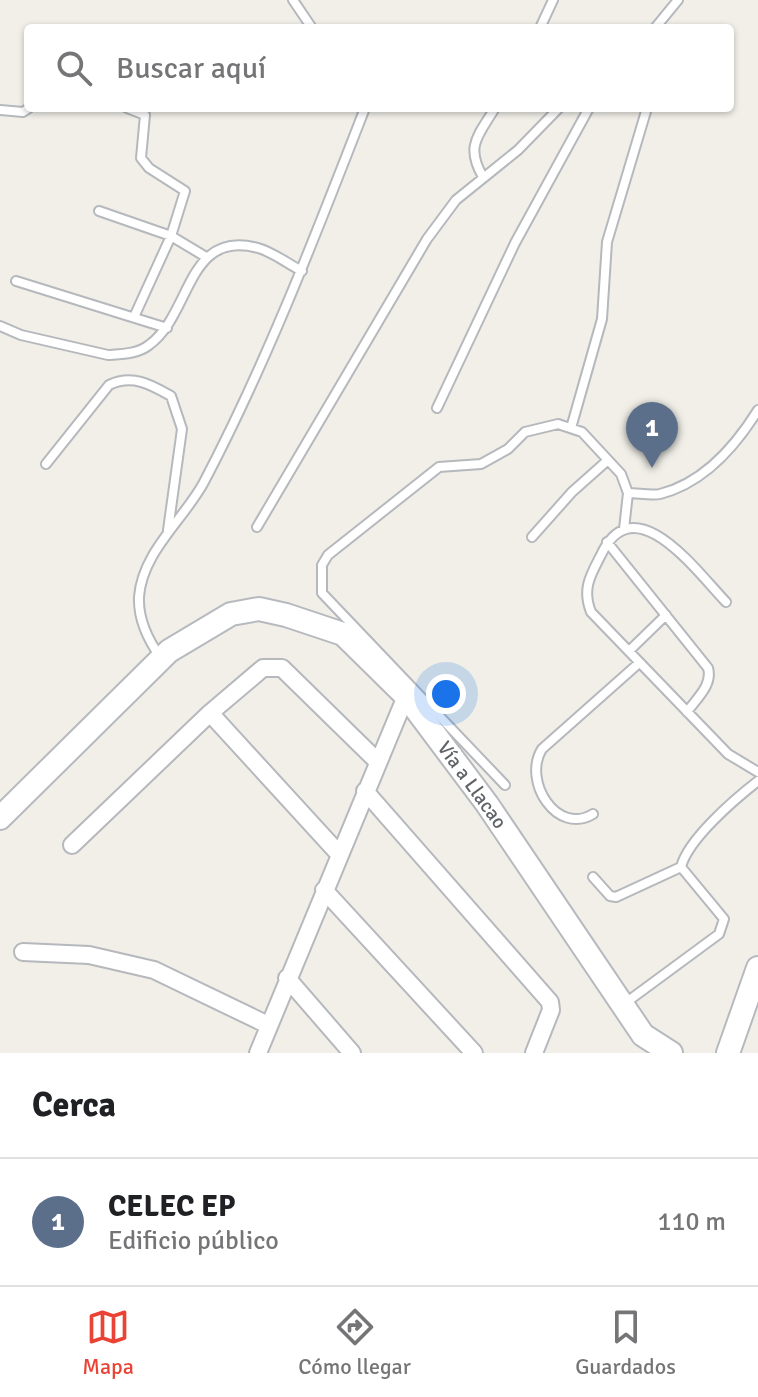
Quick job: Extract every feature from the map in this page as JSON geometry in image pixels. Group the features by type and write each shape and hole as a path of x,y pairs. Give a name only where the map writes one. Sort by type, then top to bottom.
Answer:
{"street":[{"name":"Vía a Llacao","path":"0,818 161,658 231,614 259,609 343,634 406,696 487,804 654,1050"},
{"path":"72,845 210,713 263,668 282,668 377,761"},
{"path":"258,1053 406,696"},
{"path":"210,713 339,854"},
{"path":"365,791 550,1002 551,1010 534,1053"},
{"path":"324,890 474,1053"},
{"path":"23,952 89,955 154,970 268,1025"},
{"path":"728,1053 758,968"},
{"path":"287,978 352,1053"}],"lane":[{"path":"293,0 309,24"},
{"path":"542,24 553,0"},
{"path":"658,24 678,0"},
{"path":"0,110 24,111"},
{"path":"134,317 171,236 185,191 149,168 141,158 145,115 137,112"},
{"path":"161,658 145,635 139,596 157,548 203,484 302,271 363,112"},
{"path":"483,177 472,153 476,139 493,112"},
{"path":"257,527 427,239 456,200 518,150 555,112"},
{"path":"437,408 515,243 587,112"},
{"path":"571,428 602,319 607,242 646,112"},
{"path":"99,211 171,236 206,257"},
{"path":"0,326 21,335 108,355 147,347 167,328 206,257 233,244 260,249 302,271"},
{"path":"16,281 167,328"},
{"path":"46,464 109,385 122,378 148,383 171,396 182,429 168,532"},
{"path":"628,493 659,494 706,472 737,443 758,410"},
{"path":"505,785 322,593 322,565 328,555 439,467 481,464 508,449 525,432 558,424 582,432 621,474 628,493 624,529"},
{"path":"532,537 572,492 608,460"},
{"path":"726,602 669,543 648,529 624,529 607,542 585,587 591,612 728,754 758,772"},
{"path":"607,542 710,672 706,687 687,712"},
{"path":"629,651 666,615"},
{"path":"593,814 584,820 568,820 552,807 540,792 533,775 534,761 542,749 639,663"},
{"path":"593,877 610,896 616,897 681,867 686,853 739,796 758,781"},
{"path":"623,1005 719,934 724,926 724,919 681,867"}],"place":[{"name":"CELEC EP","path":"652,468"}]}
